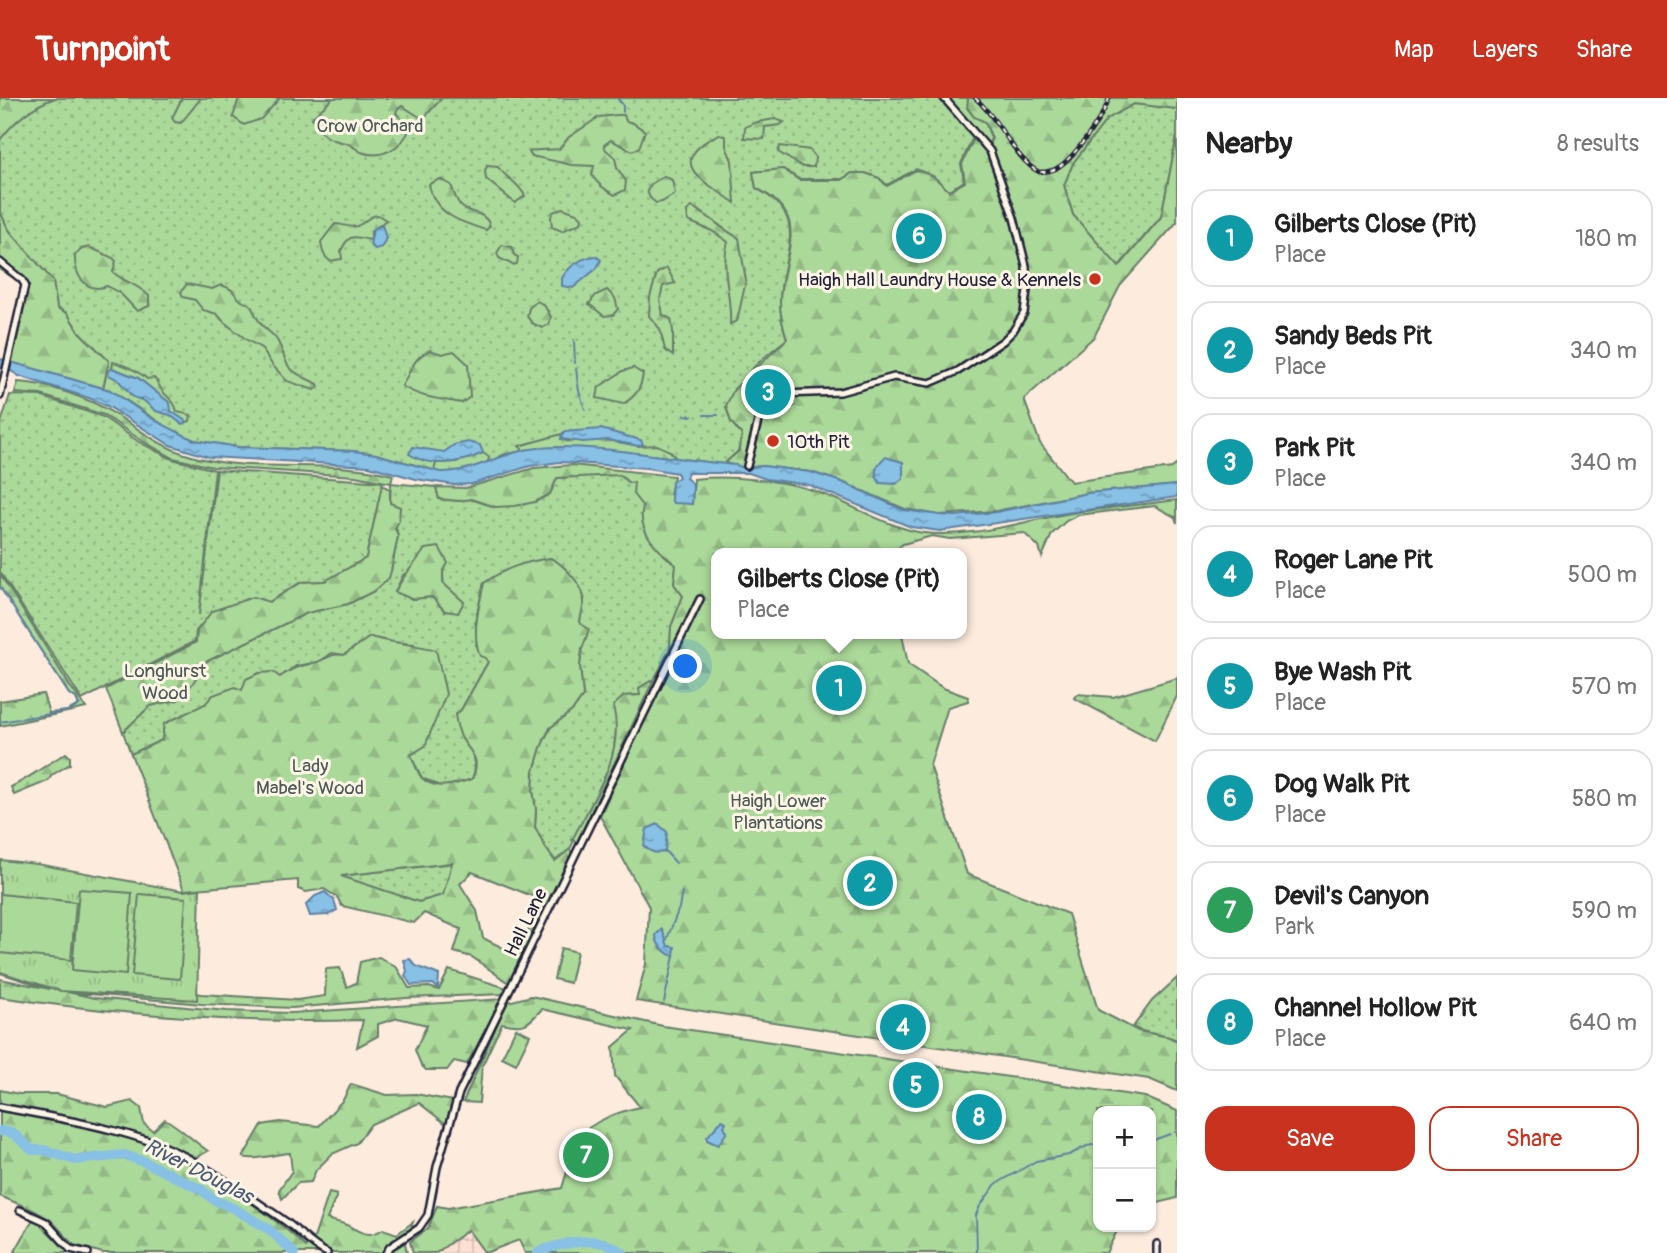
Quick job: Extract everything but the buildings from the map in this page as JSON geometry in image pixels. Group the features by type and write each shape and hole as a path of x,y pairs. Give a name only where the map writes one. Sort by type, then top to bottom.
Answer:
{"street":[{"path":"747,466 759,417 766,404 774,398 783,394 840,392 894,377 921,383 945,378 1003,341 1024,313 1026,266 1014,218 990,151 944,98"},
{"path":"0,262 25,285 0,396"},
{"name":"Hall Lane","path":"386,1253 390,1247 419,1228 428,1215 436,1167 459,1093 700,599"},
{"path":"0,1107 99,1128 162,1146 186,1157 300,1232 319,1250 327,1253"},
{"path":"20,1210 46,1222 70,1249 88,1253"},
{"path":"1154,1253 1157,1244"}],"shaded area":[{"path":"461,1211 484,1253 428,1253"}],"green space":[{"path":"0,98 55,98 24,114 0,140"},
{"path":"55,98 939,98 973,137 961,164 964,181 949,191 933,176 916,169 887,185 879,178 865,173 852,173 842,179 799,179 783,169 753,172 756,188 774,200 784,212 789,225 790,238 780,302 787,339 752,369 731,397 726,407 731,422 742,435 738,451 724,464 556,447 505,454 481,466 440,472 376,454 353,451 238,447 194,440 171,430 103,388 109,361 79,332 67,313 57,308 50,282 14,237 0,211 0,140 3,133 23,114"},
{"path":"182,98 201,98 181,123 172,118"},
{"path":"239,98 280,98 261,119 244,125 233,117"},
{"name":"Crow Orchard","path":"333,98 442,98 423,119 402,106 398,108 396,113 410,128 407,135 391,150 369,154 328,138 312,118"},
{"path":"940,98 968,98 967,108 974,117 985,122 991,138 986,151"},
{"path":"968,98 1177,98 1177,109 1134,104 1107,119 1073,163 1064,185 1073,215 1119,267 1161,217 1177,136 1177,222 1120,286 1094,337 1024,399 1040,443 1071,482 1172,468 1177,464 1177,485 1088,493 996,511 939,515 905,509 811,472 763,466 744,468 725,463 739,451 742,435 731,422 726,406 734,389 787,339 780,302 790,225 785,212 774,200 756,188 753,172 783,169 799,180 842,180 852,173 865,173 879,178 887,186 916,170 933,176 949,191 965,182 962,164 974,138 986,152 992,138 985,122 974,117 967,107"},
{"path":"1134,104 1177,109 1177,136 1161,217 1118,267 1073,215 1064,185 1073,163 1107,119"},
{"path":"624,115 626,121 645,131 639,148 632,151 611,140 604,145 615,157 617,168 626,181 625,190 615,195 594,178 594,166 572,165 531,156 529,152 559,149 569,137 599,117"},
{"path":"775,119 784,122 765,127 764,139 744,138 745,127"},
{"path":"719,134 726,137 726,146 732,161 735,203 701,179 691,163 693,154 702,144"},
{"path":"780,146 810,150 815,157 814,167 803,167 778,152"},
{"path":"487,166 498,167 525,196 515,203 486,179"},
{"path":"664,176 672,180 675,194 656,203 647,191 651,184"},
{"path":"440,179 451,185 462,207 488,221 490,226 486,230 458,220 442,210 436,203 429,184"},
{"path":"692,207 739,238 746,281 737,321 730,324 725,262 728,242 712,231 688,221 687,211"},
{"path":"562,208 577,213 582,218 581,223 562,231 552,227 553,212"},
{"path":"0,211 8,229 53,281 57,308 67,313 79,332 109,361 103,388 6,361 23,287 21,282 0,270"},
{"path":"378,215 386,220 371,232 371,240 350,238 341,251 342,259 330,261 326,257 321,242 335,224 355,227"},
{"path":"502,245 512,247 514,255 518,257 517,264 513,265 499,258 497,253"},
{"path":"89,247 113,258 116,261 113,272 149,296 149,306 137,311 120,293 107,286 93,287 82,281 76,269 75,255"},
{"path":"667,268 675,283 663,286 660,299 663,315 671,319 673,356 665,350 660,329 649,316 650,297 657,273"},
{"path":"187,284 212,289 221,285 249,303 260,323 276,339 290,368 319,387 314,390 287,381 261,348 247,340 217,314 203,310 195,300 183,297 181,292"},
{"path":"607,290 615,298 618,309 613,315 604,316 589,304 596,295"},
{"path":"537,301 544,305 551,317 549,324 542,328 532,323 527,316 529,308"},
{"path":"430,350 442,354 454,351 468,364 470,397 462,403 424,396 402,386 416,361"},
{"path":"113,362 147,379 154,378 174,403 177,412 191,415 190,421 187,422 170,411 170,403 138,378 112,368"},
{"path":"633,368 643,374 637,392 631,398 623,404 597,398 599,387 623,371"},
{"path":"18,382 55,389 93,403 157,442 185,454 236,464 368,470 393,475 391,483 355,476 213,467 173,458 104,415 41,395 15,393"},
{"path":"10,395 40,396 103,417 139,442 172,459 215,470 199,615 217,470 383,482 366,558 325,581 301,582 268,603 205,621 196,631 195,641 82,700 0,572 0,426"},
{"path":"562,434 561,439 567,441 608,440 639,446 657,445 670,451 676,458 581,448 523,450 519,446"},
{"path":"483,453 489,457 488,462 475,467 455,472 434,471 436,463 456,462"},
{"name":"Haigh Lower Plantations","path":"572,465 674,476 670,494 692,504 694,479 739,478 772,481 828,496 897,526 924,533 942,534 978,531 1066,514 1177,500 1177,523 1175,517 1155,506 1078,515 1066,521 1052,534 1042,557 1039,547 1024,533 950,539 932,536 903,544 898,548 711,548 711,639 903,639 908,664 943,688 968,697 968,701 948,707 930,765 967,874 1068,914 1098,1010 1138,1031 1177,1041 1177,1091 1149,1079 636,1001 646,964 649,907 600,816 648,711 661,667 670,648 671,627 683,596 674,584 676,565 650,540 646,532 643,507 633,494 634,482 629,483 620,475 557,478 550,494 535,502 515,506 495,507 471,499 439,499 436,487 466,488 534,468"},
{"path":"620,475 629,483 634,481 664,555 676,565 674,584 683,596 671,627 670,648 661,667 654,679 639,688 641,695 624,696 617,720 613,759 570,849 556,861 535,827 534,771 550,728 573,710 583,696 580,666 588,630 580,623 584,601 580,589 566,570 550,558 484,583 475,622 478,635 476,645 488,662 461,710 462,739 475,762 472,779 451,786 440,786 422,778 410,755 414,644 370,637 344,655 332,653 319,662 296,666 280,677 206,704 164,724 162,740 131,754 123,732 150,706 178,699 199,665 307,613 348,604 384,583 391,571 398,536 390,503 391,483 436,487 439,499 471,499 495,507 550,494 557,478","holes":["411,570 443,572 445,611 432,597 412,599 395,592 403,575"]},
{"name":"Longhurst Wood","path":"382,485 390,489 390,503 400,507 399,521 395,528 398,536 389,578 376,590 348,604 307,613 199,665 200,671 193,683 178,700 150,706 123,732 106,689 196,642 197,631 212,611 253,597 269,602 302,582 325,581 366,558"},
{"path":"439,547 448,563 443,572 443,583 464,602 458,613 445,611 432,597 412,599 395,592 425,549"},
{"name":"Lady Mabel's Wood","path":"550,558 566,570 581,588 584,600 580,623 589,630 582,649 580,666 583,696 573,710 550,728 534,771 535,827 555,861 570,849 574,859 510,984 472,957 454,952 461,929 424,913 414,923 342,906 337,897 324,889 306,892 298,889 298,880 184,890 131,754 162,740 164,724 205,704 213,695 235,687 242,690 246,679 259,673 273,672 280,677 332,655 344,655 370,637 436,650 446,694 425,746 411,755 421,777 427,782 446,786 472,779 475,760 461,737 455,715 461,710 488,662 480,656 476,638 484,583 507,570","holes":["452,863 443,895 419,902 341,876","472,872 542,900 517,955 483,938 477,911 460,884"]},
{"path":"0,574 86,708 0,726 0,701 43,694 49,713 68,711 79,705 76,698 69,694 0,587"},
{"path":"1177,678 1177,696 1155,741 1074,698 1077,694 1113,697"},
{"path":"654,679 577,842 572,840 598,792 611,759 616,724 613,706 624,696 640,695 639,688"},
{"path":"66,753 70,757 70,764 52,775 48,781 14,795 11,787"},
{"path":"0,860 37,864 183,891 200,889 197,1000 61,991 0,972"},
{"path":"453,863 443,895 419,902 339,876"},
{"path":"79,889 132,893 126,975 72,970"},
{"path":"0,894 76,902 71,960 0,953"},
{"path":"139,894 186,898 180,979 132,975"},
{"path":"561,948 577,952 570,983 554,979"},
{"path":"379,957 397,968 409,988 429,987 439,990 449,970 507,988 504,994 406,998 292,1008 202,1004 67,992 95,998 227,1011 292,1013 502,999 467,1064 454,1061 447,1070 426,1070 415,1050 427,1025 398,1018 378,1024 378,1036 357,1047 363,1020 272,1021 181,1017 0,997 0,979 50,989 0,973 0,963 146,988 297,1000 325,996 326,969 340,968 347,987 356,983 360,962"},
{"path":"1177,978 1177,1040 1133,1027 1152,1001"},
{"path":"531,996 663,1026 1145,1097 1177,1111 1177,1198 1156,1204 1156,1106 1093,1106 1093,1232 1116,1232 1106,1253 525,1253 519,1240 485,1253 468,1230 436,1253 413,1253 410,1242 428,1228 437,1206 448,1208 562,1188 569,1165 565,1150 573,1141 598,1122 640,1107 615,1076 613,1047 633,1030 542,1009 525,1024 502,1023 482,1066 479,1103 463,1102 501,1016 504,1003"},
{"path":"516,1028 530,1035 516,1064 502,1057"},
{"path":"351,1084 387,1095 416,1094 453,1101 446,1124 419,1103 371,1124 357,1143 332,1154 316,1170 311,1182 298,1183 282,1199 279,1190 292,1171 290,1153 260,1158 243,1157 262,1125 280,1122 319,1126 343,1100"},
{"path":"0,1090 19,1094 57,1094 107,1107 132,1101 141,1108 144,1124 153,1131 165,1119 208,1151 194,1159 198,1167 267,1214 306,1247 314,1238 329,1193 337,1195 327,1219 363,1233 372,1234 383,1229 397,1234 413,1222 405,1243 407,1253 103,1253 74,1245 51,1220 0,1196"},
{"path":"580,1140 595,1140 601,1148 597,1166 589,1170 575,1168 571,1153"},
{"path":"34,1218 63,1247 73,1253 14,1253"}],"water":[{"path":"382,225 386,238 382,247 375,249 370,245 373,229"},
{"path":"596,256 601,260 597,268 573,288 562,286 562,278 572,266"},
{"path":"0,359 110,390 156,421 194,440 238,447 353,451 376,454 440,472 477,466 525,450 563,447 612,450 744,468 763,466 810,472 842,482 904,510 939,515 996,512 1088,493 1177,485 1177,497 940,531 911,527 809,485 766,479 749,473 688,473 686,478 693,484 692,504 673,503 671,499 672,482 679,477 677,473 647,468 560,462 530,466 472,484 454,485 416,479 369,466 209,457 170,445 109,407 89,398 0,368"},
{"path":"112,368 138,378 170,403 171,411 187,422 182,424 133,397 118,380 109,375 108,372"},
{"path":"601,429 641,440 643,444 639,446 608,440 583,442 561,439 564,432"},
{"path":"468,442 480,445 483,453 446,463 427,461 409,454 413,447 444,452 454,445"},
{"path":"885,457 903,462 903,478 896,484 880,483 876,476 876,469"},
{"path":"658,824 667,832 665,851 656,853 644,846 647,829"},
{"path":"325,892 334,900 337,910 328,915 310,916 306,905 315,896"},
{"path":"662,929 668,946 675,947 674,956 657,942 656,935"},
{"path":"410,959 416,966 439,975 438,988 433,984 411,985 405,976 407,971 404,960"},
{"path":"722,1120 726,1122 724,1126 727,1132 718,1145 707,1140 707,1137"}],"waterway":[{"path":"617,98 623,105 623,112"},
{"path":"574,340 575,363"},
{"path":"576,369 585,409"},
{"path":"685,415 692,416"},
{"path":"704,415 718,415"},
{"path":"0,587 69,694 76,698 79,705 68,711 0,722"},
{"path":"665,851 676,863"},
{"path":"667,939 682,892"},
{"path":"664,1002 674,956"},
{"name":"River Douglas","path":"0,1131 13,1133 32,1150 44,1150 75,1160 124,1155 145,1162 202,1190 214,1200 270,1230 294,1253"},
{"path":"1156,1139 1170,1134"},
{"path":"977,1253 976,1215 996,1184 1036,1161 1069,1155 1093,1145"},
{"name":"River Douglas","path":"538,1253 560,1245 588,1241 606,1244 623,1253"}],"railway":[{"path":"975,98 1022,158 1039,172 1055,169 1073,154 1095,125 1109,98"}],"place":[{"name":"Dog Walk Pit","path":"919,236"},
{"name":"Haigh Hall Laundry House & Kennels","path":"1095,279"},
{"name":"Park Pit","path":"768,392"},
{"name":"10th Pit","path":"773,441"},
{"name":"Gilberts Close (Pit)","path":"839,688"},
{"name":"Sandy Beds Pit","path":"870,883"},
{"name":"Roger Lane Pit","path":"903,1027"},
{"name":"Bye Wash Pit","path":"916,1085"},
{"name":"Channel Hollow Pit","path":"979,1117"},
{"name":"Devil's Canyon","path":"586,1155"}]}
